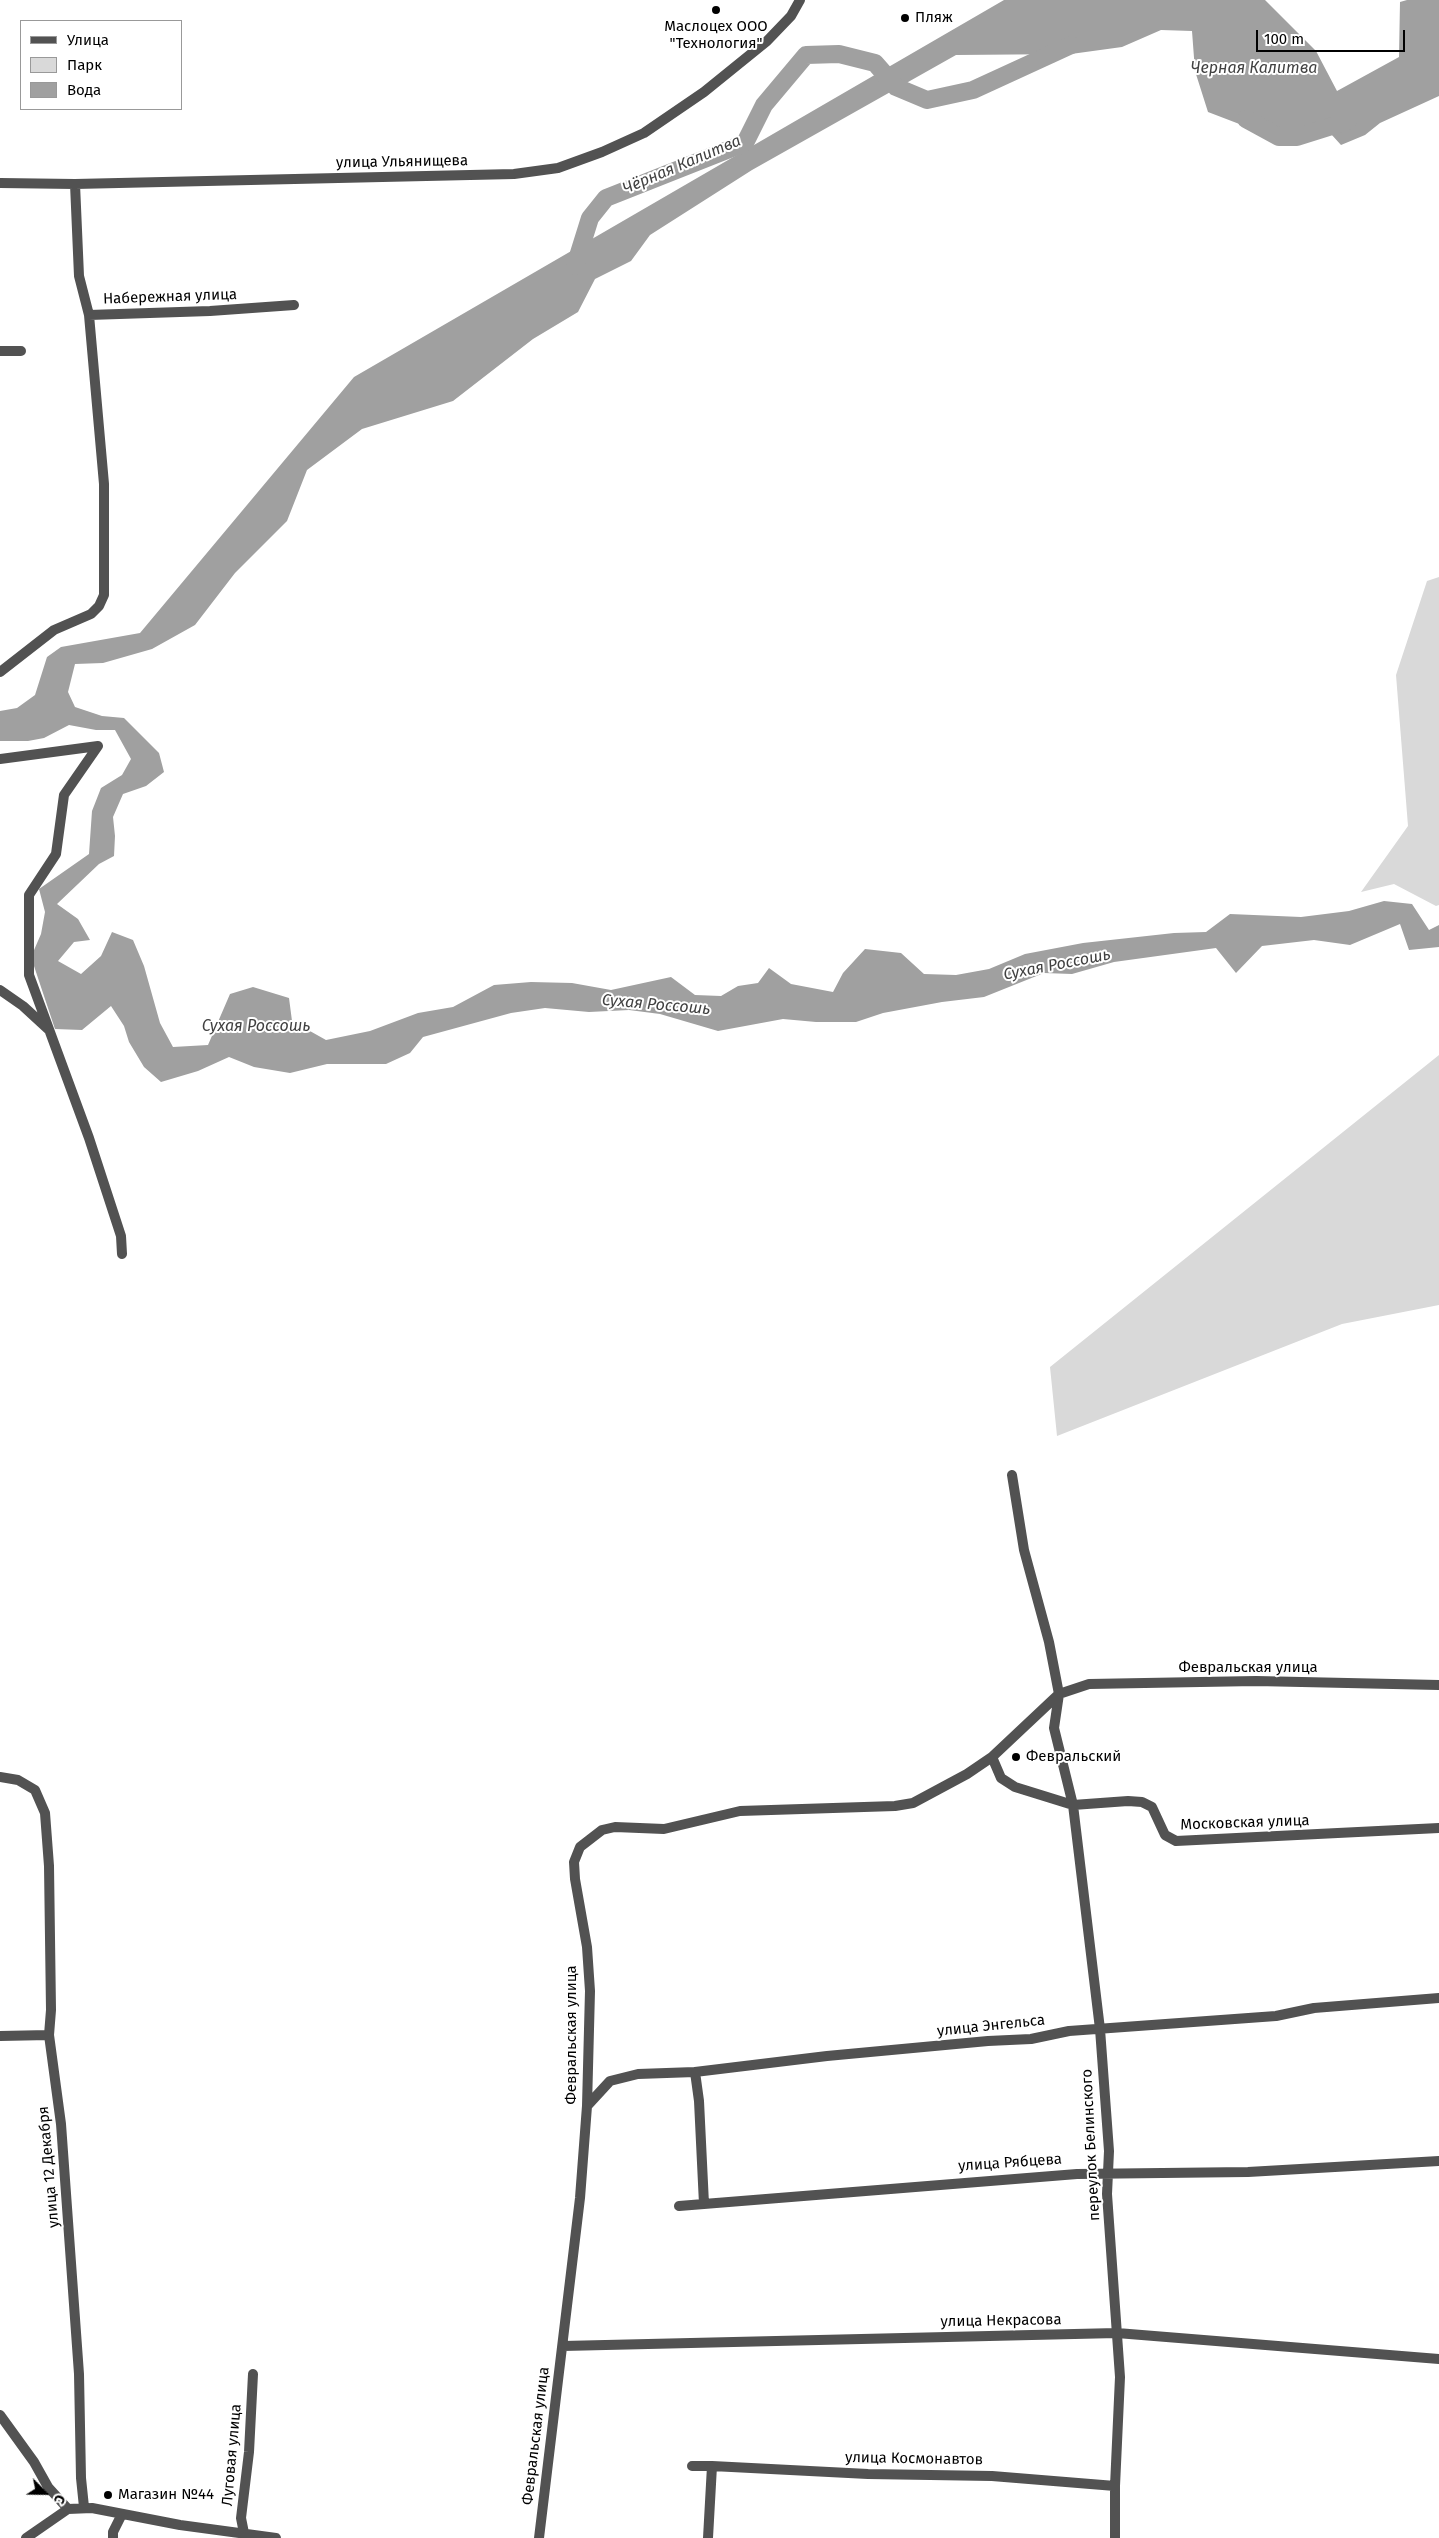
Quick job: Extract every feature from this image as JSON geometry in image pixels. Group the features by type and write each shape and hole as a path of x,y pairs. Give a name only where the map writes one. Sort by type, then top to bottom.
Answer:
{"street":[{"name":"улица Ульянищева","path":"0,183 75,184 514,174 558,168 602,152 644,133 704,92 767,41 791,16 800,0"},
{"path":"75,184 79,276 89,315"},
{"name":"Набережная улица","path":"0,672 54,630 91,614 99,606 104,595 104,484 89,315 210,312 294,305"},
{"path":"0,351 20,350"},
{"path":"0,758 98,746 64,795 56,854 29,895 29,975 51,1031 121,1236 122,1254"},
{"path":"0,990 23,1006 51,1031"},
{"path":"1012,1476 1024,1550 1049,1642 1058,1694"},
{"name":"Февральская улица","path":"538,2538 580,2198 587,2106 590,1991 587,1947 574,1862 580,1847 590,1837 602,1830 615,1827 664,1829 740,1811 895,1806 913,1803 967,1774 992,1756 1058,1694 1089,1684 1256,1681 1439,1685"},
{"name":"переулок Белинского","path":"1058,1694 1054,1728 1073,1806 1100,2029 1109,2151 1106,2173 1120,2377 1115,2486 1115,2538"},
{"path":"992,1756 1001,1778 1015,1787 1073,1806"},
{"name":"улица 12 Декабря","path":"0,1777 18,1780 35,1790 45,1813 49,1886 51,2010 49,2034 61,2124 79,2374 81,2478 84,2507"},
{"name":"Московская улица","path":"1073,1806 1128,1800 1142,1802 1152,1807 1165,1835 1176,1841 1439,1828"},
{"name":"улица Энгельса","path":"587,2106 610,2081 638,2074 695,2072 988,2040 1031,2039 1069,2031 1276,2016 1314,2008 1439,1998"},
{"path":"0,2036 49,2034"},
{"path":"695,2072 699,2102 704,2204"},
{"name":"улица Рябцева","path":"679,2206 964,2182 1106,2173 1248,2172 1439,2161"},
{"name":"улица Некрасова","path":"563,2346 1117,2333 1439,2359"},
{"name":"Луговая улица","path":"244,2536 241,2518 249,2452 254,2374"},
{"path":"0,2415 34,2462 48,2487 68,2509"},
{"name":"улица Космонавтов","path":"692,2466 868,2474 992,2476 1115,2486"},
{"path":"708,2538 712,2466"},
{"path":"26,2538 68,2509 84,2507 244,2536 276,2538"},
{"path":"113,2535 122,2514"}],"green space":[{"path":"1439,577 1439,905 1436,906 1394,884 1361,892 1408,826 1396,675 1427,581"},
{"path":"1439,1055 1439,1305 1342,1324 1057,1436 1050,1367"}],"water":[{"path":"1004,0 1265,0 1316,51 1337,91 1399,57 1400,2 1407,0 1439,0 1439,96 1380,123 1365,135 1341,145 1321,123 1287,134 1255,130 1208,112 1195,71 1192,31 1161,30 1122,47 1071,54 956,55 752,170 650,235 631,261 595,279 578,312 533,339 453,401 362,429 307,470 287,521 235,573 195,625 152,649 103,663 75,664 68,692 75,707 102,716 124,718 159,753 164,772 146,786 123,794 113,817 115,836 114,856 99,864 57,904 78,919 90,940 74,942 58,961 81,974 101,956 112,932 133,940 144,966 160,1023 173,1047 208,1045 230,994 253,987 289,998 292,1021 326,1040 370,1031 418,1013 453,1007 494,985 531,982 572,983 611,990 671,977 695,995 721,996 738,986 758,983 769,968 791,984 833,992 843,973 865,949 901,953 924,974 956,975 989,969 1025,954 1083,943 1174,933 1206,932 1230,914 1301,917 1349,911 1384,901 1412,904 1429,930 1439,925 1439,947 1409,950 1400,924 1350,945 1314,940 1262,946 1236,973 1216,948 1114,962 1072,974 1044,973 984,997 942,1002 883,1013 856,1022 816,1022 783,1019 718,1031 660,1014 629,1010 589,1012 545,1008 511,1013 423,1037 410,1053 386,1064 327,1064 290,1073 254,1067 229,1057 198,1071 161,1082 144,1067 129,1042 124,1026 111,1006 82,1030 55,1029 31,957 41,934 45,912 39,889 89,854 92,811 101,788 122,775 131,759 115,730 96,730 69,725 44,738 28,741 0,741 0,711 17,708 35,695 47,657 61,647 140,633 354,377"}],"waterway":[{"name":"Чёрная Калитва","path":"575,266 590,218 606,198 745,143 764,105 806,55 839,54 875,63 896,87 927,100 973,90 1071,45"},
{"name":"Чёрная Калитва","path":"1246,119 1279,137 1297,137 1348,121"}],"place":[{"name":"Маслоцех ООО \"Технология\"","path":"716,10"},
{"name":"Пляж","path":"905,18"},
{"name":"Февральский","path":"1016,1757"},
{"name":"Магазин №44","path":"108,2495"}],"water label":[{"name":"Черная Калитва","path":"1254,69"},
{"name":"Сухая Россошь","path":"1057,965"},
{"name":"Сухая Россошь","path":"656,1005"},
{"name":"Сухая Россошь","path":"256,1027"}]}
